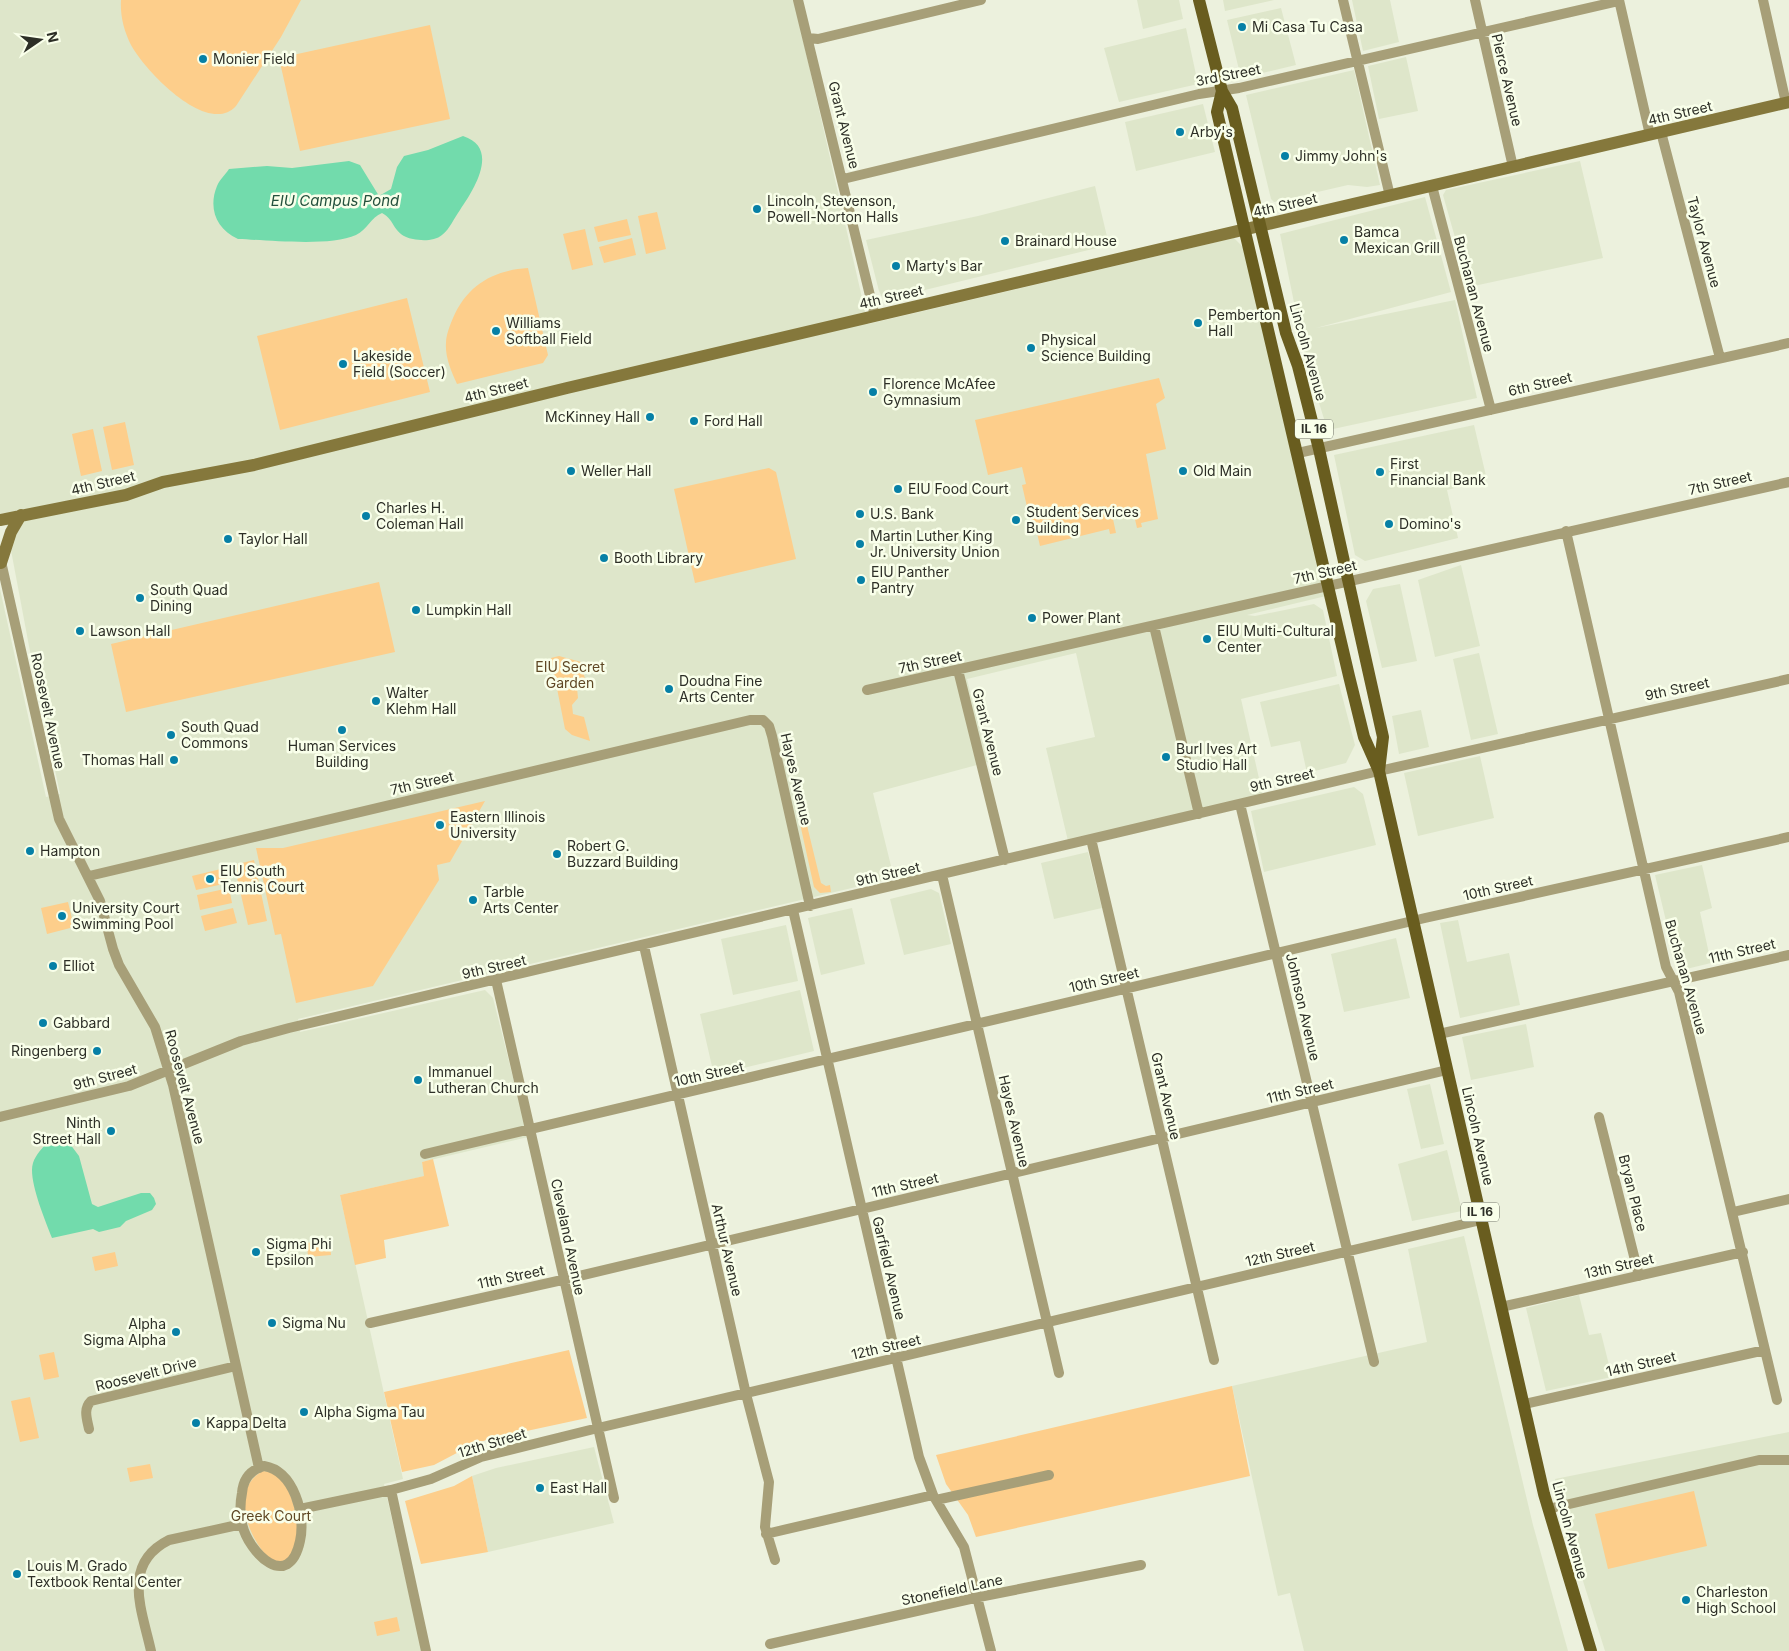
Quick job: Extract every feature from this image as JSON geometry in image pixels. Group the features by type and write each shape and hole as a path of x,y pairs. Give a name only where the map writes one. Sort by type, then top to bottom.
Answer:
{"main road":[{"name":"Lincoln Avenue","path":"1199,0 1222,91 1232,108 1286,333 1298,366 1349,580 1383,737 1379,771"},
{"name":"Lincoln Avenue","path":"1222,91 1217,112 1328,585 1364,737 1379,771 1548,1508 1591,1651"}],"street":[{"name":"Grant Avenue","path":"798,0 876,316"},
{"path":"808,38 818,39 981,0"},
{"path":"1343,0 1390,196"},
{"name":"Pierce Avenue","path":"1475,0 1513,167"},
{"name":"3rd Street","path":"843,179 1199,94 1222,91 1358,61 1619,0"},
{"name":"Taylor Avenue","path":"1619,0 1720,358"},
{"path":"1762,0 1788,103"},
{"name":"4th Street","path":"0,520 126,495 163,482 247,466 570,387 1788,103"},
{"name":"Buchanan Avenue","path":"1432,186 1490,410"},
{"name":"6th Street","path":"1298,453 1789,343"},
{"name":"7th Street","path":"867,690 1789,482"},
{"path":"1,559 21,515"},
{"name":"Buchanan Avenue","path":"1566,532 1666,967 1674,980 1743,1252 1777,1400"},
{"name":"Roosevelt Avenue","path":"1,559 59,820 66,838 89,876 100,901 115,956 151,1018 169,1071 259,1468"},
{"path":"1154,626 1199,814"},
{"name":"Grant Avenue","path":"958,670 1005,860"},
{"name":"9th Street","path":"0,1117 120,1089 229,1046 257,1037 1379,771 1789,679"},
{"name":"7th Street","path":"89,876 750,720 762,720"},
{"name":"Hayes Avenue","path":"762,720 770,726 810,906"},
{"name":"Johnson Avenue","path":"1240,804 1374,1362"},
{"name":"10th Street","path":"425,1154 1413,921 1789,837"},
{"name":"Grant Avenue","path":"1091,839 1214,1360"},
{"name":"Hayes Avenue","path":"942,875 1059,1373"},
{"name":"Garfield Avenue","path":"792,910 923,1472 935,1497 964,1546 979,1598 991,1651"},
{"name":"Arthur Avenue","path":"644,946 746,1394 769,1482 769,1496 764,1516 766,1534 776,1560"},
{"name":"11th Street","path":"1439,1034 1789,955"},
{"name":"Cleveland Avenue","path":"496,980 562,1280 614,1498"},
{"name":"11th Street","path":"370,1323 712,1245 1447,1070"},
{"name":"Bryan Place","path":"1600,1117 1639,1276"},
{"path":"1733,1212 1789,1199"},
{"name":"12th Street","path":"300,1509 391,1490 431,1478 481,1457 598,1428 1481,1220"},
{"name":"13th Street","path":"1501,1307 1743,1252"},
{"name":"14th Street","path":"1524,1404 1765,1350"},
{"name":"Roosevelt Drive","path":"89,1429 86,1412 91,1402 236,1366"},
{"path":"1548,1508 1759,1460 1781,1458 1789,1460"},
{"path":"259,1468 272,1468 279,1472 296,1496 300,1509 301,1538 299,1548 289,1562 282,1566 272,1566 260,1556 248,1539 242,1524 242,1487 248,1476 259,1468"},
{"path":"766,1534 935,1497 1049,1476"},
{"path":"391,1490 426,1651"},
{"path":"151,1651 139,1596 138,1582 143,1561 159,1545 169,1540 242,1524"},
{"name":"Stonefield Lane","path":"770,1644 1141,1565"}],"shaded area":[{"name":"Eastern Illinois University","path":"0,0 794,0 868,324 1234,238 1246,250 1326,596 1247,615 1255,616 1314,604 1323,610 1337,676 1241,699 1263,796 1068,841 1046,748 1095,737 1076,653 967,679 988,762 873,793 894,878 298,1019 300,1032 485,990 493,998 528,1137 422,1162 425,1176 340,1195 403,1479 384,1484 422,1651 0,1651 0,589 46,797 60,794 4,513 0,514"},
{"path":"1137,0 1179,0 1183,19 1143,29"},
{"path":"1223,0 1274,0 1225,11"},
{"path":"1352,0 1390,0 1399,42 1363,51"},
{"path":"1281,8 1296,65 1241,78 1227,20"},
{"path":"1186,28 1198,84 1119,102 1104,48"},
{"path":"1406,57 1418,111 1379,119 1368,66"},
{"path":"1354,70 1380,185 1367,187 1348,185 1274,202 1271,199 1246,95"},
{"path":"1203,104 1215,152 1136,171 1125,122"},
{"path":"1580,161 1603,258 1469,287 1443,195 1446,190"},
{"path":"1095,186 1109,245 888,299 882,297 866,240 978,216"},
{"path":"1425,197 1451,292 1316,328 1455,300 1477,398 1333,429 1325,422 1306,361 1280,234"},
{"path":"1474,425 1487,480 1447,490 1458,538 1365,561 1355,555 1334,455"},
{"path":"1461,565 1480,646 1435,657 1418,580"},
{"path":"1400,584 1417,661 1382,668 1366,601 1373,589"},
{"path":"1479,653 1498,734 1471,740 1453,659"},
{"path":"1339,684 1355,745 1346,763 1307,773 1300,741 1271,747 1260,702"},
{"path":"1421,710 1429,747 1399,754 1392,716"},
{"path":"1480,756 1494,818 1418,836 1404,773"},
{"path":"1354,787 1363,794 1376,845 1264,872 1251,811"},
{"path":"1088,852 1102,908 1054,919 1041,863"},
{"path":"1702,865 1712,908 1700,912 1711,963 1678,971 1655,875"},
{"path":"931,889 939,893 951,944 904,955 890,899"},
{"path":"852,908 865,964 821,975 808,918"},
{"path":"1458,920 1467,962 1509,953 1520,1005 1460,1018 1440,923"},
{"path":"786,925 798,981 733,995 721,939"},
{"path":"1396,938 1410,998 1344,1012 1331,954"},
{"path":"800,990 814,1051 714,1075 700,1014"},
{"path":"1526,1024 1534,1067 1471,1080 1462,1037"},
{"path":"1430,1084 1444,1144 1421,1149 1407,1089"},
{"path":"1447,1150 1462,1211 1412,1221 1398,1164"},
{"path":"1464,1236 1533,1525 1568,1651 1304,1651 1290,1593 1278,1596 1232,1386 1427,1342 1408,1249"},
{"path":"1579,1295 1589,1335 1601,1333 1612,1377 1546,1391 1526,1308"},
{"path":"1789,1432 1789,1651 1605,1651 1567,1530 1555,1479"},
{"path":"594,1447 614,1523 488,1552 472,1476 496,1468"}],"green space":[{"name":"Monier Field","path":"121,0 301,0 281,37 236,106 224,113 210,113 194,107 178,97 149,70 131,45 124,29"},
{"path":"430,25 450,119 300,151 279,58"},
{"path":"657,212 666,249 646,254 638,216"},
{"path":"627,219 631,235 598,242 594,227"},
{"path":"585,229 593,265 572,270 563,234"},
{"path":"632,238 636,255 604,263 599,247"},
{"name":"Williams Softball Field","path":"528,268 548,355 543,363 457,384 447,359 446,343 449,327 459,306 474,288 483,281 504,272"},
{"name":"Lakeside Field (Soccer)","path":"407,298 430,392 280,430 257,336"},
{"path":"1159,378 1165,398 1156,404 1166,449 1146,454 1158,519 1141,523 1142,527 1137,528 1134,515 1113,519 1116,533 1110,534 1109,529 1040,546 1037,533 1033,533 1022,485 1026,484 1022,467 988,475 975,420"},
{"path":"125,422 134,465 112,470 103,427"},
{"path":"93,429 102,471 81,476 72,434"},
{"path":"769,468 776,472 796,559 695,583 674,489"},
{"path":"379,582 395,652 126,712 111,644"},
{"name":"EIU Secret Garden","path":"559,656 581,662 585,679 577,688 578,698 572,705 573,714 584,717 590,741 572,735 565,729 551,658"},
{"path":"485,801 450,862 437,865 439,880 373,986 296,1003 281,934 275,935 256,848 283,848"},
{"path":"803,809 821,883 826,886 830,885 831,892 820,893 814,887 797,810"},
{"path":"254,860 267,921 248,925 234,865"},
{"name":"EIU South Tennis Court","path":"225,868 228,883 196,890 192,876"},
{"name":"EIU South Tennis Court","path":"229,888 232,903 200,910 197,895"},
{"path":"68,902 74,927 47,934 41,908"},
{"name":"EIU South Tennis Court","path":"233,908 237,923 205,931 201,916"},
{"path":"433,1159 449,1226 384,1240 386,1258 355,1265 340,1195 424,1176 422,1162"},
{"path":"330,1240 331,1255 308,1257 307,1243"},
{"path":"115,1252 118,1266 95,1271 92,1257"},
{"path":"569,1350 587,1418 489,1439 472,1445 434,1465 402,1472 384,1392"},
{"path":"54,1352 59,1377 44,1380 39,1355"},
{"path":"1232,1386 1250,1476 976,1537 968,1515 946,1484 936,1455"},
{"path":"30,1397 39,1438 20,1442 11,1401"},
{"path":"150,1464 153,1478 130,1482 127,1468"},
{"name":"Greek Court","path":"263,1471 274,1473 282,1480 293,1504 298,1533 296,1545 291,1555 283,1561 271,1561 263,1552 250,1528 246,1515 244,1502 246,1490 252,1479"},
{"path":"472,1476 488,1552 421,1564 405,1501 454,1486"},
{"path":"1694,1491 1707,1546 1608,1569 1595,1514"},
{"path":"397,1617 400,1631 377,1636 374,1622"}],"water":[{"name":"EIU Campus Pond","path":"463,136 474,142 480,150 481,170 477,181 450,227 445,233 436,238 420,240 406,237 382,213 356,235 345,239 315,242 238,239 224,230 216,217 213,202 214,194 218,184 229,169 267,166 292,168 349,161 360,165 379,196 391,189 397,167 404,156 428,150"},
{"path":"70,1144 79,1156 92,1204 98,1207 141,1193 150,1193 156,1204 152,1210 126,1221 120,1227 99,1232 93,1229 52,1238 36,1195 32,1166 44,1146"}],"place":[{"name":"Mi Casa Tu Casa","path":"1242,27"},
{"name":"Monier Field","path":"203,59"},
{"name":"Arby's","path":"1180,132"},
{"name":"Jimmy John's","path":"1285,156"},
{"name":"Lincoln, Stevenson, Powell-Norton Halls","path":"757,209"},
{"name":"Bamca Mexican Grill","path":"1344,240"},
{"name":"Brainard House","path":"1005,241"},
{"name":"Marty's Bar","path":"896,266"},
{"name":"Pemberton Hall","path":"1198,323"},
{"name":"Williams Softball Field","path":"496,331"},
{"name":"Physical Science Building","path":"1031,348"},
{"name":"Lakeside Field (Soccer)","path":"343,364"},
{"name":"Florence McAfee Gymnasium","path":"873,392"},
{"name":"McKinney Hall","path":"650,417"},
{"name":"Ford Hall","path":"694,421"},
{"name":"Weller Hall","path":"571,471"},
{"name":"Old Main","path":"1183,471"},
{"name":"First Financial Bank","path":"1380,472"},
{"name":"EIU Food Court","path":"898,489"},
{"name":"U.S. Bank","path":"860,514"},
{"name":"Charles H. Coleman Hall","path":"366,516"},
{"name":"Student Services Building","path":"1016,520"},
{"name":"Domino's","path":"1389,524"},
{"name":"Taylor Hall","path":"228,539"},
{"name":"Martin Luther King Jr. University Union","path":"860,544"},
{"name":"Booth Library","path":"604,558"},
{"name":"EIU Panther Pantry","path":"861,580"},
{"name":"South Quad Dining","path":"140,598"},
{"name":"Lumpkin Hall","path":"416,610"},
{"name":"Power Plant","path":"1032,618"},
{"name":"Lawson Hall","path":"80,631"},
{"name":"EIU Multi-Cultural Center","path":"1207,639"},
{"name":"Doudna Fine Arts Center","path":"669,689"},
{"name":"Walter Klehm Hall","path":"376,701"},
{"name":"Human Services Building","path":"342,730"},
{"name":"South Quad Commons","path":"171,735"},
{"name":"Burl Ives Art Studio Hall","path":"1166,757"},
{"name":"Thomas Hall","path":"174,760"},
{"name":"Eastern Illinois University","path":"440,825"},
{"name":"Hampton","path":"30,851"},
{"name":"Robert G. Buzzard Building","path":"557,854"},
{"name":"EIU South Tennis Court","path":"210,879"},
{"name":"Tarble Arts Center","path":"473,900"},
{"name":"University Court Swimming Pool","path":"62,916"},
{"name":"Elliot","path":"53,966"},
{"name":"Gabbard","path":"43,1023"},
{"name":"Ringenberg","path":"97,1051"},
{"name":"Immanuel Lutheran Church","path":"418,1080"},
{"name":"Ninth Street Hall","path":"111,1131"},
{"name":"Sigma Phi Epsilon","path":"256,1252"},
{"name":"Sigma Nu","path":"272,1323"},
{"name":"Alpha Sigma Alpha","path":"176,1332"},
{"name":"Alpha Sigma Tau","path":"304,1412"},
{"name":"Kappa Delta","path":"196,1423"},
{"name":"East Hall","path":"540,1488"},
{"name":"Louis M. Grado Textbook Rental Center","path":"17,1574"},
{"name":"Charleston High School","path":"1686,1600"}]}
